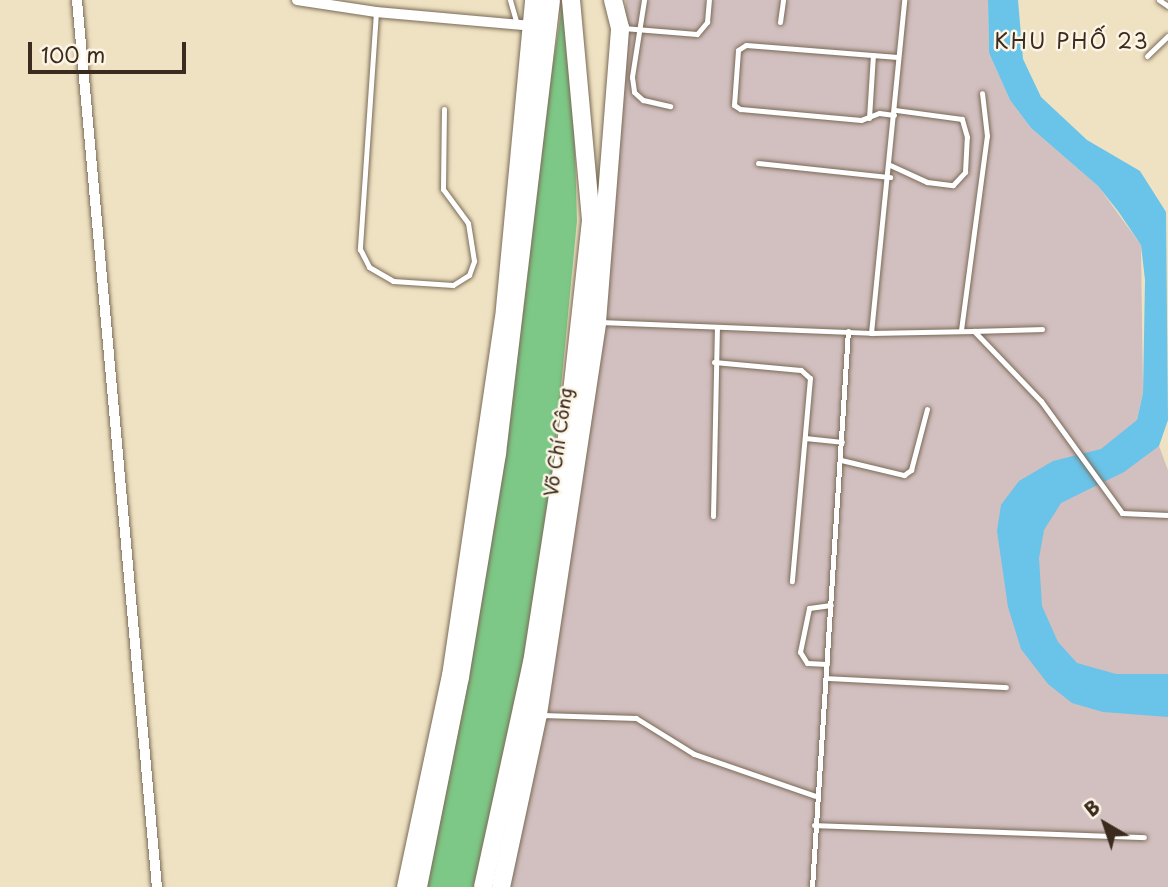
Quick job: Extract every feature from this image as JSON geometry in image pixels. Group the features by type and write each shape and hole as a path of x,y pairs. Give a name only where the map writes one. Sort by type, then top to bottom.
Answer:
{"main road":[{"path":"405,887 451,676 506,303 523,23 534,0"},
{"path":"418,887 460,677 498,453 551,0"},
{"name":"Võ Chí Công","path":"483,887 532,663 588,322 591,220 571,0"},
{"name":"Võ Chí Công","path":"591,220 602,151 612,0"},
{"name":"Võ Chí Công","path":"501,887 538,714 588,322 620,28 612,0"}],"street":[{"path":"77,0 157,887"},
{"path":"297,0 376,12 523,23 548,31"}],"lane":[{"path":"510,0 523,23"},
{"path":"644,0 632,77 634,92 643,100 670,106"},
{"path":"620,28 697,34 708,22 709,0"},
{"path":"780,22 783,0"},
{"path":"871,332 890,177 904,0"},
{"path":"1159,0 1168,6"},
{"path":"376,12 360,249 369,267 393,281 453,285 469,275 474,261 468,223 443,189 444,109"},
{"path":"1147,56 1168,36"},
{"path":"890,165 927,182 953,185 965,172 967,137 962,119 895,113 869,118 740,109 734,105 741,47 898,57"},
{"path":"869,118 873,55"},
{"path":"961,330 987,135 982,93"},
{"path":"758,163 890,177"},
{"path":"588,322 871,332 1042,329"},
{"path":"713,516 714,362 717,327"},
{"path":"812,887 815,796 827,664 848,331"},
{"path":"974,331 1072,440 1122,513 1168,515"},
{"path":"714,362 807,373 810,385 792,581"},
{"path":"841,460 904,475 911,470 927,409"},
{"path":"805,438 842,442"},
{"path":"827,664 807,663 800,652 809,608 831,605"},
{"path":"826,678 1006,687"},
{"path":"538,714 636,718 694,754 815,796"},
{"path":"814,825 1144,837"}],"shaded area":[{"path":"626,0 988,0 989,53 1010,100 1031,128 1098,186 1141,245 1143,393 1137,420 1159,446 1168,470 1168,887 510,887 608,299"}],"green space":[{"path":"563,0 574,115 577,221 546,543 523,685 479,887 424,887"}],"water":[{"path":"988,0 1018,0 1023,59 1041,97 1087,140 1140,171 1166,212 1168,420 1159,446 1124,472 1061,503 1044,530 1039,558 1042,606 1058,642 1077,663 1116,674 1168,674 1168,717 1103,712 1072,703 1048,684 1021,649 1008,607 997,531 1001,505 1019,481 1053,461 1101,449 1137,420 1143,393 1145,280 1141,245 1118,211 1098,186 1031,128 1010,100 989,53"}],"district":[{"name":"KHU PHỐ 23","path":"1072,40"}]}
